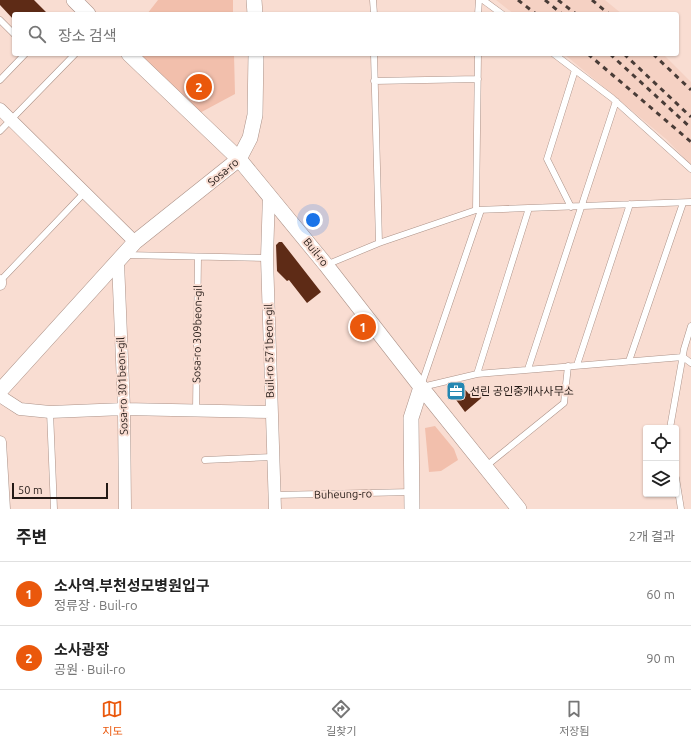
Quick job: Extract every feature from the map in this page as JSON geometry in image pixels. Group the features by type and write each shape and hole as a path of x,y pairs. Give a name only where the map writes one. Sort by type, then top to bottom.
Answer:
{"street":[{"path":"74,0 86,12"},
{"path":"254,0 255,12"},
{"name":"Buil-ro","path":"131,56 239,159 326,265 420,387 519,509"},
{"name":"Sosa-ro","path":"0,392 135,242 239,159 250,138 255,115 256,56"},
{"path":"0,109 135,242"},
{"name":"Buil-ro 571beon-gil","path":"268,194 267,258 275,509"},
{"name":"Sosa-ro 301beon-gil","path":"121,259 125,509"},
{"path":"412,509 411,418 420,387"},
{"path":"0,396 20,409 50,412 124,409 271,412"},
{"path":"0,442 4,509"}],"lane":[{"path":"374,0 374,12"},
{"path":"478,12 479,0"},
{"path":"483,0 499,12"},
{"path":"0,20 12,32"},
{"path":"0,80 23,56"},
{"path":"0,131 74,56"},
{"path":"374,56 380,243"},
{"path":"420,387 479,210 478,56"},
{"path":"557,56 616,101 691,169"},
{"path":"571,207 547,159 575,70"},
{"path":"374,81 478,79"},
{"path":"528,370 580,206 616,101"},
{"path":"0,282 85,192"},
{"path":"326,265 380,243 479,210 691,202"},
{"path":"629,361 683,203"},
{"path":"577,366 630,204"},
{"path":"477,374 529,208"},
{"path":"121,259 198,257 267,258"},
{"name":"Sosa-ro 309beon-gil","path":"196,410 198,257"},
{"path":"671,425 682,357 691,326"},
{"path":"420,387 477,374 682,357 691,362"},
{"path":"485,467 564,403 568,366"},
{"path":"50,412 54,509"},
{"path":"205,460 273,457"},
{"name":"Buheung-ro","path":"275,495 412,492"},
{"path":"679,497 681,509"}],"shaded area":[{"path":"158,0 233,0 233,12 149,12"},
{"path":"496,0 605,0 620,12 511,12"},
{"path":"131,56 234,56 235,94 194,116"},
{"path":"566,56 665,56 691,82 691,165 666,139"},
{"path":"435,426 454,449 458,460 441,471 429,472 425,428"}],"building":[{"path":"0,0 34,0 46,12 12,12 12,18 0,5"},
{"path":"279,242 282,242 321,292 307,303 289,280 287,281 277,271 276,245"},
{"path":"461,385 469,394 479,386 486,394 465,412 451,393"}],"railway":[{"path":"518,0 533,12"},
{"path":"545,0 560,12"},
{"path":"558,0 573,12"},
{"path":"592,0 607,12"},
{"path":"590,56 691,142"},
{"path":"612,56 691,128"},
{"path":"626,56 691,117"},
{"path":"655,56 691,90"}],"place":[{"name":"소사광장","path":"199,87"},
{"name":"소사역.부천성모병원입구","path":"363,327"},
{"name":"선린 공인중개사사무소","path":"456,391"}]}
